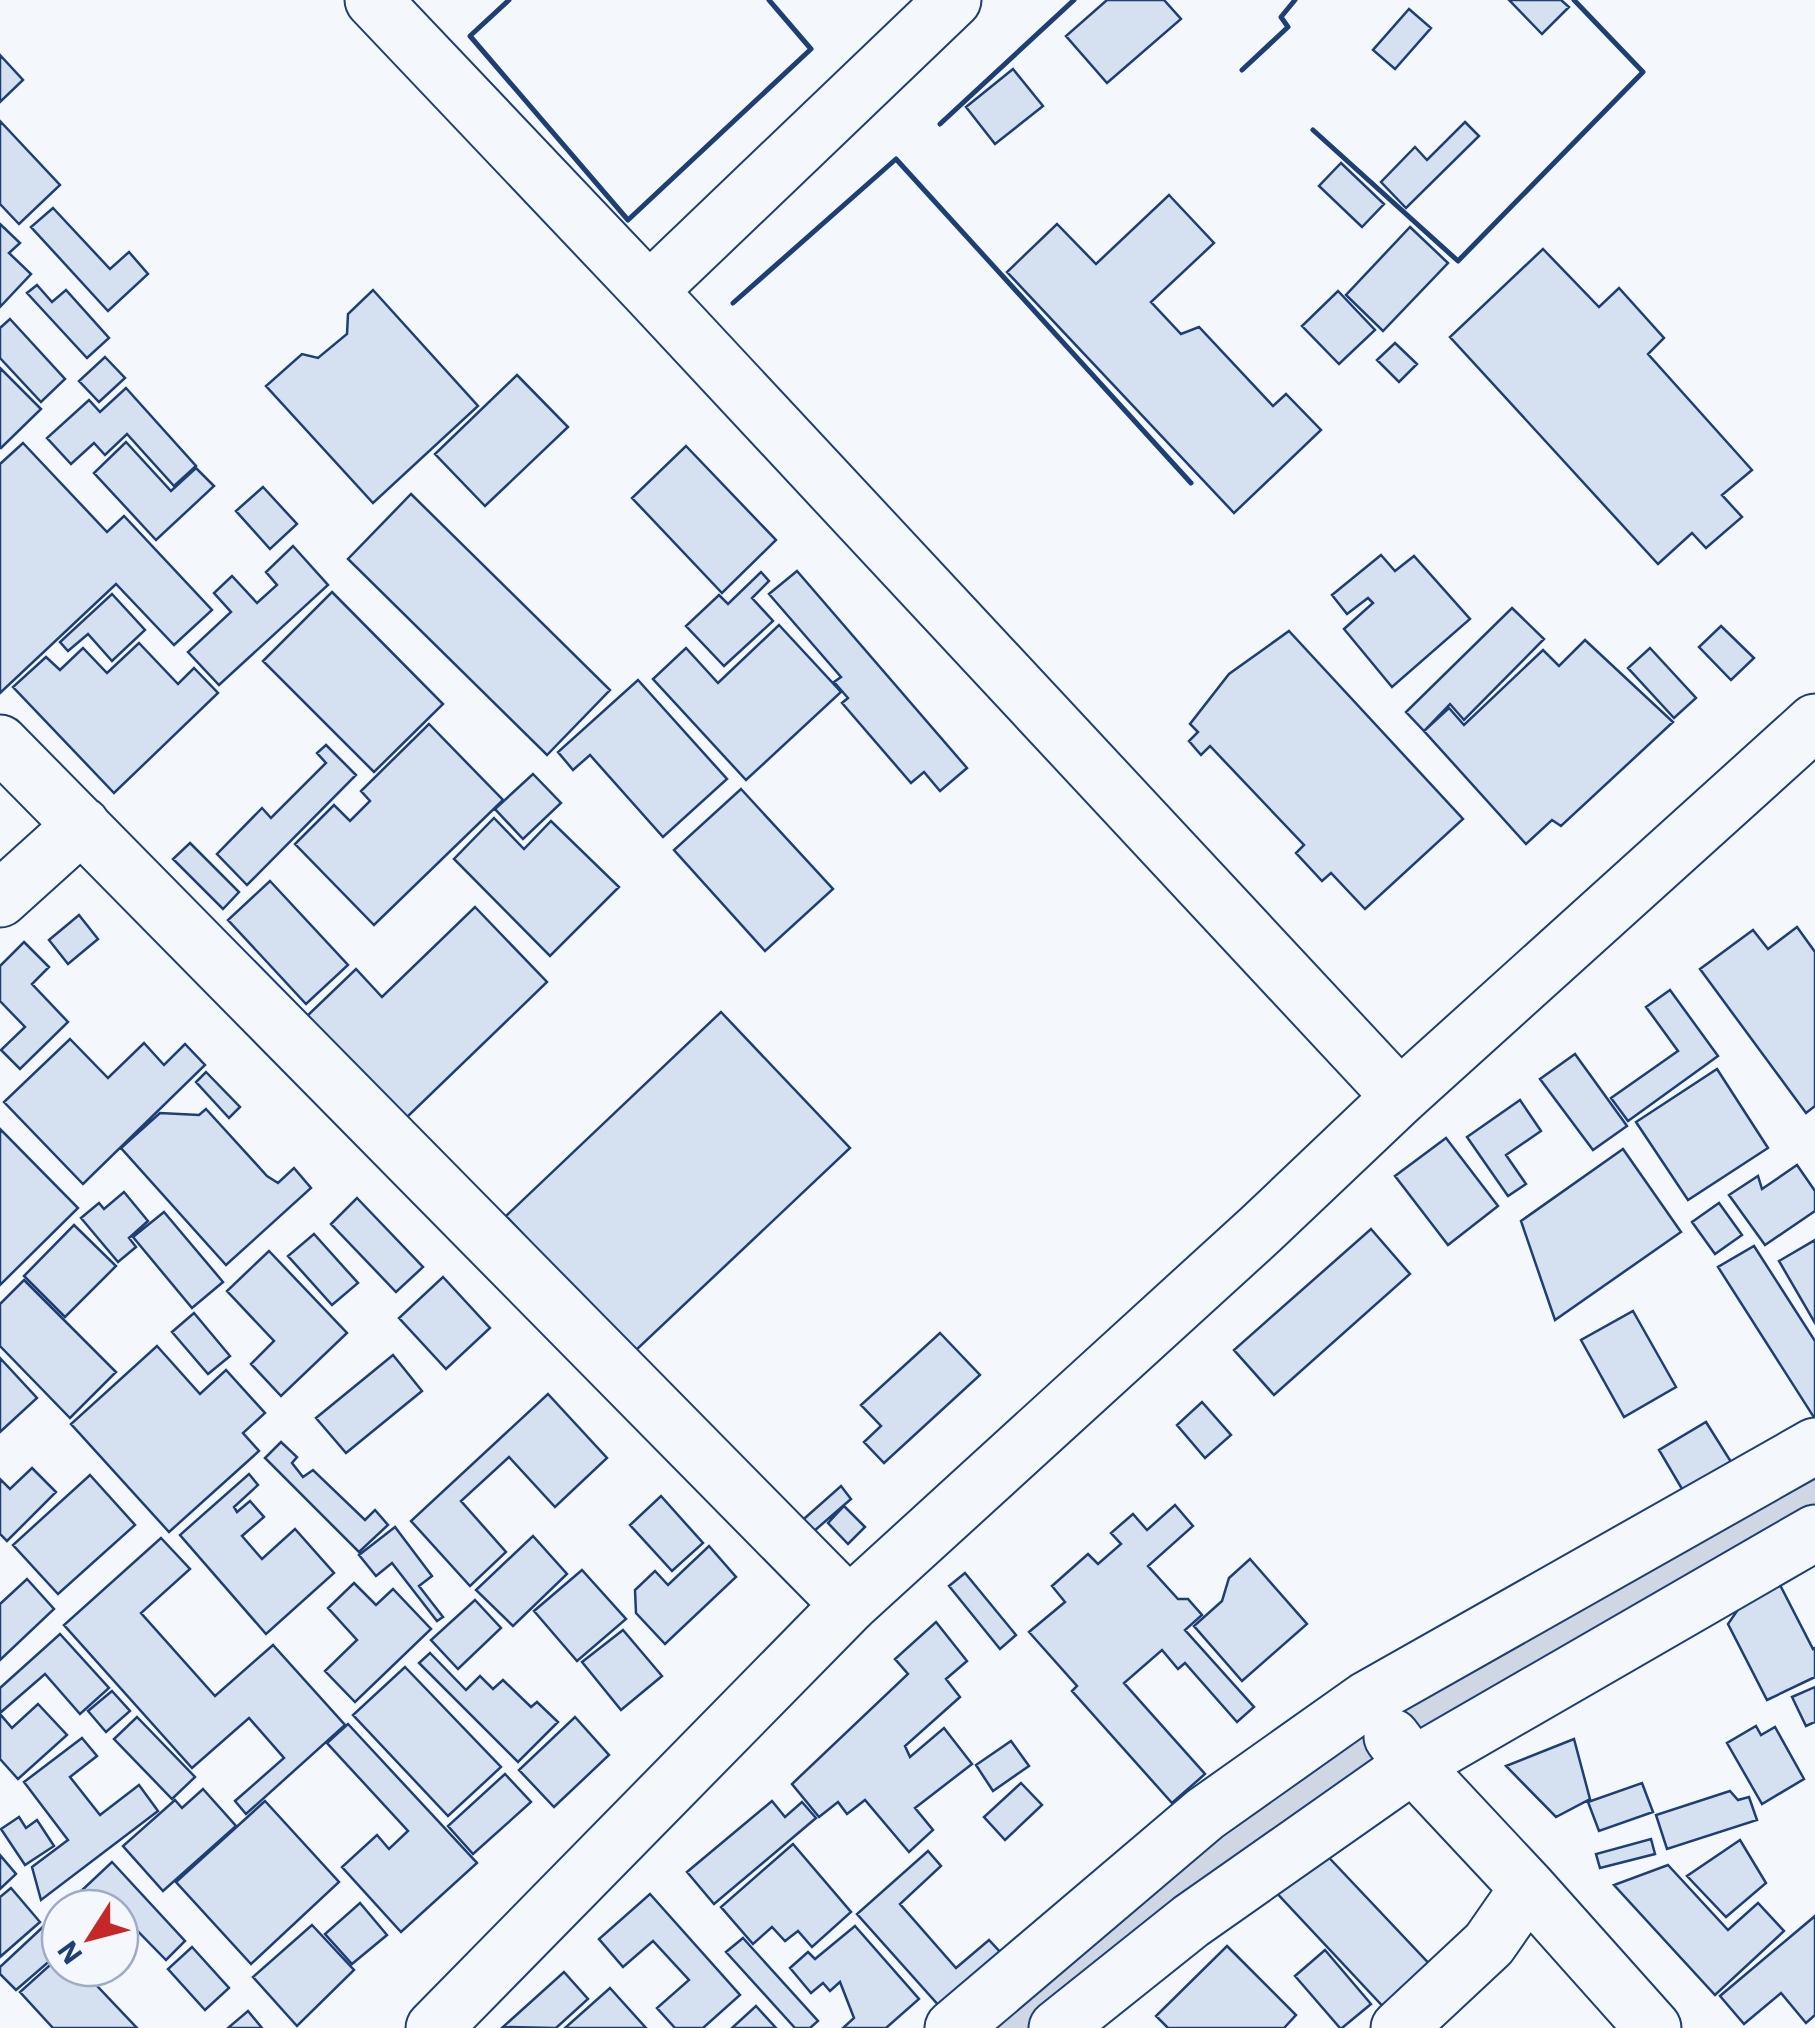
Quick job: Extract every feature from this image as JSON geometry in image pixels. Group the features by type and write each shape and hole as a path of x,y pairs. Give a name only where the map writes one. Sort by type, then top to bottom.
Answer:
{"street":[{"path":"373,0 1400,1097"},
{"path":"648,291 953,0"},
{"path":"434,2028 849,1605 1400,1097 1815,722"},
{"path":"0,743 849,1605"},
{"path":"0,899 82,825"},
{"path":"953,2028 1205,1814 1366,1700 1815,1446"},
{"path":"1057,2028 1191,1921 1408,1760 1815,1533"},
{"path":"1366,1700 1408,1760 1654,2028"},
{"path":"1399,2028 1489,1944 1528,1888"}],"building":[{"path":"1107,0 1164,0 1181,19 1107,83 1066,36"},
{"path":"1509,0 1561,0 1569,7 1542,34"},
{"path":"1409,9 1431,28 1395,69 1373,50"},
{"path":"0,55 23,80 0,102"},
{"path":"1013,69 1043,106 995,144 966,107"},
{"path":"0,121 60,185 19,224 0,204"},
{"path":"1465,122 1479,136 1406,208 1381,182 1415,147 1427,160"},
{"path":"1341,163 1384,204 1362,227 1319,186"},
{"path":"1169,195 1214,243 1151,302 1181,334 1199,327 1273,406 1286,394 1321,430 1234,513 1007,272 1057,224 1096,264"},
{"path":"53,208 110,269 129,252 148,274 108,311 31,227"},
{"path":"0,224 20,243 9,253 31,274 0,307"},
{"path":"1410,227 1448,263 1383,331 1346,295"},
{"path":"1543,249 1599,307 1619,288 1664,338 1648,354 1752,470 1722,495 1742,517 1706,548 1692,533 1658,564 1450,337"},
{"path":"37,285 52,302 66,290 109,338 87,358 27,293"},
{"path":"373,290 478,406 373,503 266,386 302,354 318,358 347,334 348,314"},
{"path":"1338,291 1375,330 1339,364 1302,326"},
{"path":"10,319 65,379 41,402 0,358 0,328"},
{"path":"1395,343 1417,364 1399,382 1377,360"},
{"path":"105,357 125,378 99,402 79,381"},
{"path":"0,368 41,409 1,448 0,447"},
{"path":"517,375 568,427 485,506 435,454"},
{"path":"126,388 196,466 174,486 127,434 105,455 94,443 71,464 47,438 89,400 100,412"},
{"path":"126,442 171,491 196,468 214,486 156,540 94,473"},
{"path":"23,443 107,532 124,516 212,610 174,645 116,584 0,693 0,464"},
{"path":"686,446 776,540 722,593 632,498"},
{"path":"263,487 297,524 270,549 236,511"},
{"path":"411,494 610,690 547,755 348,559"},
{"path":"293,546 328,585 219,685 188,652 231,612 214,593 232,576 257,603 277,585 266,572"},
{"path":"1381,555 1395,571 1414,556 1470,619 1392,687 1344,629 1373,603 1368,598 1347,614 1332,595"},
{"path":"797,571 967,768 940,791 924,772 911,783 842,703 848,698 834,682 841,677 769,594"},
{"path":"761,572 769,581 752,598 773,621 724,666 686,626 719,595 728,604"},
{"path":"332,592 443,704 374,772 263,661"},
{"path":"112,594 145,630 112,661 88,634 68,651 60,642"},
{"path":"1512,608 1544,639 1464,720 1450,704 1424,731 1406,712"},
{"path":"779,625 841,692 746,780 653,679 686,648 718,683"},
{"path":"1721,626 1754,658 1731,680 1699,647"},
{"path":"1289,631 1463,819 1365,909 1331,873 1322,881 1296,853 1304,845 1210,746 1201,755 1189,741 1198,732 1190,724 1229,674"},
{"path":"1585,640 1673,722 1561,826 1552,820 1526,844 1424,731 1449,708 1464,725 1543,650 1559,666"},
{"path":"139,643 178,684 194,668 218,693 114,793 13,687 46,657 60,670 83,648 107,673"},
{"path":"1650,648 1696,698 1674,718 1628,668"},
{"path":"638,680 727,779 663,837 590,755 573,770 558,752"},
{"path":"429,724 503,800 374,925 295,844 334,805 350,821 370,801 361,791"},
{"path":"326,745 356,775 247,885 217,854 262,808 271,818 326,763 317,753"},
{"path":"533,774 561,803 523,839 495,809"},
{"path":"741,789 833,889 765,951 674,850"},
{"path":"494,818 524,849 551,821 619,887 550,956 454,859"},
{"path":"190,843 239,892 223,909 173,859"},
{"path":"270,881 348,965 306,1004 228,920"},
{"path":"475,907 547,982 404,1120 306,1017 356,969 382,997"},
{"path":"79,915 98,939 68,964 49,940"},
{"path":"1797,927 1815,952 1815,1106 1806,1113 1700,969 1753,930 1768,949"},
{"path":"24,942 49,967 32,984 68,1022 20,1069 1,1050 25,1027 0,1001 0,966"},
{"path":"1670,990 1718,1056 1628,1121 1611,1098 1678,1051 1646,1007"},
{"path":"721,1012 850,1148 634,1352 506,1216"},
{"path":"70,1039 108,1078 144,1043 164,1065 185,1044 205,1065 83,1184 4,1102"},
{"path":"1575,1054 1627,1126 1593,1150 1540,1079"},
{"path":"1717,1069 1768,1148 1688,1200 1636,1122"},
{"path":"206,1072 240,1107 229,1118 196,1082"},
{"path":"1520,1100 1541,1131 1506,1155 1526,1184 1508,1196 1467,1137"},
{"path":"206,1109 267,1176 278,1183 294,1168 311,1188 226,1265 121,1148 160,1113 199,1115"},
{"path":"0,1129 78,1208 0,1285"},
{"path":"1446,1138 1498,1206 1448,1245 1395,1176"},
{"path":"1623,1149 1681,1232 1555,1320 1521,1221"},
{"path":"1797,1165 1815,1191 1815,1211 1765,1245 1729,1195 1758,1176 1762,1189"},
{"path":"124,1192 148,1221 129,1238 136,1247 118,1262 81,1218 99,1203 104,1209"},
{"path":"357,1198 423,1267 396,1292 331,1224"},
{"path":"1719,1203 1742,1235 1715,1254 1692,1222"},
{"path":"164,1212 223,1282 192,1308 133,1237"},
{"path":"74,1225 116,1266 65,1317 24,1276"},
{"path":"1371,1229 1410,1274 1274,1395 1234,1350"},
{"path":"314,1234 358,1283 332,1305 288,1256"},
{"path":"1815,1240 1815,1323 1779,1261"},
{"path":"1754,1246 1815,1341 1815,1419 1718,1267"},
{"path":"269,1251 347,1333 281,1396 251,1364 274,1341 227,1291"},
{"path":"443,1277 490,1328 446,1369 399,1318"},
{"path":"24,1280 116,1372 70,1418 0,1346 0,1304"},
{"path":"1633,1311 1676,1387 1624,1417 1581,1340"},
{"path":"194,1313 230,1356 208,1374 172,1332"},
{"path":"940,1333 980,1375 884,1463 864,1442 881,1426 861,1405"},
{"path":"157,1346 200,1394 226,1370 265,1413 243,1433 259,1451 169,1532 71,1424"},
{"path":"393,1355 422,1391 346,1453 316,1418"},
{"path":"0,1358 37,1398 0,1432"},
{"path":"548,1394 607,1458 555,1507 509,1457 461,1501 506,1552 470,1586 411,1521"},
{"path":"1202,1402 1231,1435 1205,1458 1177,1425"},
{"path":"1706,1422 1733,1465 1685,1494 1659,1450"},
{"path":"281,1442 297,1457 292,1463 303,1477 313,1470 365,1520 375,1510 388,1525 359,1552 265,1458"},
{"path":"32,1468 56,1492 7,1541 0,1534 0,1479 10,1489"},
{"path":"249,1474 258,1485 234,1507 237,1512 250,1501 264,1517 242,1536 262,1559 295,1529 334,1573 266,1634 180,1535"},
{"path":"90,1475 135,1525 58,1594 13,1545"},
{"path":"841,1486 851,1499 806,1538 796,1526"},
{"path":"661,1496 703,1543 672,1571 630,1525"},
{"path":"1175,1505 1193,1526 1148,1566 1178,1599 1188,1599 1202,1615 1185,1630 1254,1707 1237,1722 1185,1663 1178,1669 1162,1650 1124,1683 1205,1774 1172,1803 1072,1691 1077,1686 1029,1632 1065,1602 1052,1586 1088,1554 1098,1564 1121,1544 1111,1533 1133,1514 1147,1530"},
{"path":"844,1506 865,1527 848,1544 828,1523"},
{"path":"395,1527 432,1576 419,1586 443,1617 437,1621 392,1563 376,1576 359,1555"},
{"path":"533,1536 567,1574 513,1626 476,1590"},
{"path":"161,1538 190,1569 141,1613 215,1696 273,1645 345,1725 246,1814 235,1801 284,1758 249,1718 192,1768 64,1625"},
{"path":"709,1546 736,1577 665,1644 636,1613 635,1590 655,1571 668,1585"},
{"path":"1250,1559 1307,1624 1242,1681 1194,1626 1222,1601 1229,1578"},
{"path":"582,1570 626,1619 577,1661 534,1611"},
{"path":"965,1573 1016,1635 1000,1649 949,1586"},
{"path":"27,1579 54,1609 0,1660 0,1604"},
{"path":"1778,1581 1815,1648 1815,1677 1767,1700 1728,1624 1737,1611 1732,1603"},
{"path":"354,1583 376,1605 393,1589 431,1629 355,1702 325,1671 357,1640 328,1608"},
{"path":"475,1600 501,1628 458,1669 431,1640"},
{"path":"936,1622 967,1661 946,1679 960,1697 905,1746 910,1757 944,1728 972,1764 915,1808 933,1830 909,1852 865,1800 847,1814 838,1802 819,1817 792,1784 908,1674 895,1659"},
{"path":"623,1630 662,1676 621,1710 582,1662"},
{"path":"60,1634 109,1688 80,1714 45,1674 0,1713 0,1688"},
{"path":"430,1653 466,1690 480,1676 493,1689 503,1680 531,1707 537,1702 558,1722 518,1762 419,1663"},
{"path":"405,1667 501,1767 448,1816 353,1715"},
{"path":"1815,1687 1815,1722 1806,1726 1792,1697"},
{"path":"112,1691 130,1711 106,1732 88,1711"},
{"path":"38,1704 67,1735 18,1779 0,1759 0,1714 12,1728"},
{"path":"137,1717 195,1777 172,1799 114,1739"},
{"path":"575,1717 609,1755 554,1807 519,1770"},
{"path":"348,1724 477,1863 401,1932 342,1867 377,1835 389,1849 408,1831 327,1743"},
{"path":"1756,1726 1761,1735 1775,1727 1804,1779 1762,1804 1727,1743"},
{"path":"82,1738 97,1756 70,1777 100,1815 139,1785 158,1811 57,1888 40,1888 40,1896 32,1867 68,1840 24,1782"},
{"path":"1574,1739 1590,1799 1556,1817 1506,1766"},
{"path":"1011,1741 1029,1766 993,1791 976,1765"},
{"path":"505,1774 531,1802 473,1854 448,1826"},
{"path":"1021,1783 1042,1805 1005,1840 984,1817"},
{"path":"1642,1783 1653,1812 1599,1831 1588,1802"},
{"path":"203,1789 236,1826 163,1891 123,1846 175,1800 182,1808"},
{"path":"1730,1791 1738,1800 1749,1797 1757,1820 1667,1849 1656,1815"},
{"path":"265,1801 339,1882 251,1964 176,1882"},
{"path":"772,1801 785,1817 802,1802 816,1818 714,1904 687,1872"},
{"path":"19,1817 26,1828 37,1820 54,1846 25,1865 1,1829"},
{"path":"1651,1839 1655,1854 1600,1868 1596,1854"},
{"path":"1740,1840 1766,1883 1726,1917 1687,1876"},
{"path":"793,1844 851,1912 812,1947 798,1931 785,1941 772,1927 753,1944 721,1907"},
{"path":"1318,1846 1436,1971 1390,2014 1273,1889"},
{"path":"928,1851 941,1866 900,1904 956,1968 989,1940 1001,1953 941,2008 857,1914"},
{"path":"0,1855 16,1874 0,1889"},
{"path":"112,1862 136,1888 84,1888"},
{"path":"1668,1865 1728,1930 1758,1903 1784,1931 1715,1995 1614,1885"},
{"path":"11,1888 40,1922 0,1957 0,1897"},
{"path":"140,1892 185,1941 166,1960 140,1933"},
{"path":"650,1894 740,1995 703,2028 675,2028 657,2008 689,1980 653,1941 623,1967 599,1939"},
{"path":"360,1903 387,1935 352,1964 325,1934"},
{"path":"1815,1916 1815,2015 1806,2023 1781,1993 1744,2024 1720,1996"},
{"path":"312,1925 354,1970 297,2026 253,1977"},
{"path":"855,1926 919,1999 886,2028 843,2028 854,2018 840,1982 830,1991 823,1983 811,1993 790,1968 808,1952 815,1959"},
{"path":"40,1930 40,1969 16,1990 0,1974 0,1967"},
{"path":"743,1938 818,2021 810,2028 795,2028 726,1952"},
{"path":"1227,1946 1296,2015 1284,2028 1168,2028 1156,2016"},
{"path":"192,1947 229,1988 205,2010 168,1969"},
{"path":"1325,1950 1371,2004 1342,2028 1295,1976"},
{"path":"564,1972 588,1999 556,2028 503,2027"},
{"path":"40,1974 40,1988 99,1988 137,2028 53,2028 20,1992"},
{"path":"610,1988 646,2028 565,2028"},
{"path":"756,2006 776,2028 732,2028"},
{"path":"248,2011 262,2028 228,2028"}],"waterway":[{"path":"1007,2028 1229,1840 1496,1671 1815,1487"}],"wall":[{"path":"509,0 470,36 628,220 811,49 769,0"},
{"path":"940,124 1074,0"},
{"path":"1242,70 1288,27 1281,17 1295,0"},
{"path":"1313,130 1458,261 1643,72 1574,0"},
{"path":"733,303 896,159 1191,483"}]}
